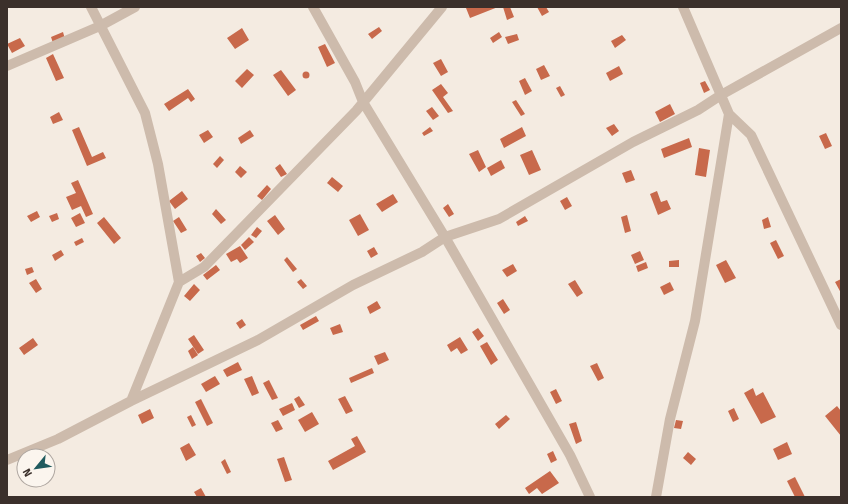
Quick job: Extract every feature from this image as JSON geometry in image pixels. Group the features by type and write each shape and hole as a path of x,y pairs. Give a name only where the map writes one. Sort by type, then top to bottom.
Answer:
{"street":[{"path":"91,7 145,113 158,164 179,282 131,401"},
{"path":"7,66 100,26 135,7"},
{"path":"314,7 355,82 363,102 445,237 570,455 590,497"},
{"path":"179,282 204,267 363,102 442,7"},
{"path":"683,7 729,114 751,135 841,326"},
{"path":"7,460 58,439 131,401 258,340 353,285 422,252 445,237 499,219 632,142 698,110 720,95 841,28"},
{"path":"656,497 670,419 695,321 729,114"}],"building":[{"path":"498,7 470,18 466,8"},
{"path":"503,7 510,7 514,17 507,20"},
{"path":"537,7 546,7 549,12 542,16"},
{"path":"379,27 382,31 372,39 368,34"},
{"path":"242,28 249,40 235,49 227,38"},
{"path":"63,32 65,39 53,43 51,37"},
{"path":"499,32 502,37 493,43 490,38"},
{"path":"517,34 519,40 508,44 505,37"},
{"path":"622,35 626,40 615,48 611,41"},
{"path":"20,38 25,46 12,53 7,44"},
{"path":"325,44 335,63 327,67 318,47"},
{"path":"53,54 64,78 56,81 46,58"},
{"path":"441,59 448,72 441,76 433,63"},
{"path":"544,65 550,76 541,80 536,69"},
{"path":"619,66 623,74 610,81 606,73"},
{"path":"247,69 254,75 242,88 235,81"},
{"path":"281,70 296,90 288,96 273,75"},
{"path":"306,71 309,72 309,78 306,79 303,78 302,75 303,72"},
{"path":"525,78 532,91 525,95 519,81"},
{"path":"705,81 710,90 704,93 700,83"},
{"path":"441,84 448,93 443,97 453,111 448,113 432,90"},
{"path":"560,86 565,95 561,97 556,88"},
{"path":"188,89 195,99 191,102 188,98 169,111 164,104"},
{"path":"516,100 525,114 521,116 512,102"},
{"path":"670,104 675,114 660,122 655,112"},
{"path":"432,107 439,116 433,120 426,111"},
{"path":"59,112 63,120 53,124 50,117"},
{"path":"614,124 619,131 612,136 606,128"},
{"path":"79,127 92,157 103,152 106,158 87,166 72,130"},
{"path":"430,127 433,131 424,136 422,133"},
{"path":"522,127 526,136 504,148 500,139"},
{"path":"208,130 213,137 204,143 199,135"},
{"path":"250,130 254,136 241,144 238,138"},
{"path":"826,133 832,146 825,149 819,136"},
{"path":"689,138 692,147 664,158 661,149"},
{"path":"699,148 710,150 706,177 695,175"},
{"path":"478,150 486,167 479,172 469,154"},
{"path":"532,150 541,170 529,175 520,155"},
{"path":"220,156 224,160 217,168 213,164"},
{"path":"501,160 505,168 491,176 487,168"},
{"path":"280,164 287,174 281,177 275,168"},
{"path":"240,166 247,172 241,178 235,172"},
{"path":"631,170 635,180 626,183 622,173"},
{"path":"332,177 343,186 338,192 327,183"},
{"path":"78,180 93,214 86,217 81,206 72,210 66,197 76,193 71,183"},
{"path":"267,185 271,189 262,200 257,196"},
{"path":"182,191 188,199 175,209 169,201"},
{"path":"657,191 661,202 667,200 671,209 658,215 650,194"},
{"path":"393,194 398,202 382,212 376,204"},
{"path":"567,197 572,206 565,210 560,201"},
{"path":"448,204 454,214 449,217 443,208"},
{"path":"216,209 226,220 221,224 212,214"},
{"path":"37,211 40,217 31,222 27,216"},
{"path":"57,213 59,219 52,222 49,216"},
{"path":"80,213 85,223 76,227 71,218"},
{"path":"360,214 369,230 358,236 349,220"},
{"path":"275,215 285,229 278,235 267,221"},
{"path":"627,215 631,231 625,233 621,217"},
{"path":"525,216 528,221 518,226 516,222"},
{"path":"104,217 121,238 114,244 97,223"},
{"path":"179,217 187,230 181,233 173,221"},
{"path":"768,217 771,227 764,229 762,220"},
{"path":"257,227 262,231 256,238 251,235"},
{"path":"249,237 254,242 245,250 241,245"},
{"path":"82,238 84,242 76,246 74,242"},
{"path":"776,240 784,256 778,259 770,243"},
{"path":"240,246 248,258 240,263 237,259 231,262 226,254"},
{"path":"374,247 378,254 371,258 367,251"},
{"path":"61,250 64,255 55,261 52,255"},
{"path":"640,251 644,260 635,264 631,255"},
{"path":"201,253 205,258 200,262 196,256"},
{"path":"287,257 297,269 293,272 284,260"},
{"path":"679,260 679,267 669,267 669,261"},
{"path":"726,260 736,278 725,283 716,265"},
{"path":"646,262 648,268 638,272 636,266"},
{"path":"513,264 517,271 507,277 502,270"},
{"path":"216,265 220,270 207,280 203,275"},
{"path":"32,267 34,272 27,275 25,269"},
{"path":"36,279 42,289 36,293 29,283"},
{"path":"301,279 307,286 303,289 297,282"},
{"path":"841,279 841,293 835,282"},
{"path":"575,280 583,293 577,297 568,284"},
{"path":"670,282 674,290 664,295 660,287"},
{"path":"194,284 200,290 190,301 184,296"},
{"path":"503,299 510,310 504,314 497,303"},
{"path":"377,301 381,308 370,314 367,307"},
{"path":"316,316 319,321 303,330 300,325"},
{"path":"242,319 246,325 240,329 236,323"},
{"path":"340,324 343,332 333,335 330,328"},
{"path":"478,328 484,336 478,341 472,332"},
{"path":"194,335 204,350 198,354 188,339"},
{"path":"460,337 468,350 461,354 457,348 451,352 447,345"},
{"path":"33,338 38,345 24,355 19,348"},
{"path":"487,342 498,360 491,365 480,346"},
{"path":"193,347 198,355 192,359 188,351"},
{"path":"385,352 389,360 378,365 374,356"},
{"path":"238,362 242,370 227,377 223,370"},
{"path":"597,363 604,378 598,381 590,366"},
{"path":"372,368 374,373 351,383 349,378"},
{"path":"215,376 220,384 206,392 201,384"},
{"path":"252,376 259,393 252,396 244,379"},
{"path":"269,380 278,398 272,400 263,383"},
{"path":"753,388 756,396 763,392 776,417 761,424 744,393"},
{"path":"556,389 562,401 556,404 550,392"},
{"path":"299,396 305,405 299,408 294,399"},
{"path":"345,396 353,411 346,414 338,399"},
{"path":"201,399 213,423 207,426 195,402"},
{"path":"292,403 295,410 283,416 279,409"},
{"path":"837,406 841,411 841,436 825,416"},
{"path":"734,408 739,419 733,422 728,411"},
{"path":"150,409 154,418 142,424 138,415"},
{"path":"312,412 319,424 305,432 298,420"},
{"path":"191,415 196,425 192,427 187,417"},
{"path":"506,415 510,419 499,429 495,424"},
{"path":"278,420 283,429 276,432 271,423"},
{"path":"676,420 683,421 681,429 674,428"},
{"path":"576,422 582,441 576,444 569,424"},
{"path":"357,436 366,452 333,470 328,461 355,446 351,439"},
{"path":"787,442 792,454 778,460 773,449"},
{"path":"189,443 196,455 186,461 180,448"},
{"path":"553,451 557,460 551,463 547,454"},
{"path":"688,452 696,459 691,465 683,458"},
{"path":"284,457 292,480 285,482 277,459"},
{"path":"225,459 231,472 227,474 221,462"},
{"path":"550,471 559,483 542,494 537,488 529,494 525,488"},
{"path":"795,477 805,497 795,497 787,481"},
{"path":"201,488 206,497 197,497 194,492"}]}
